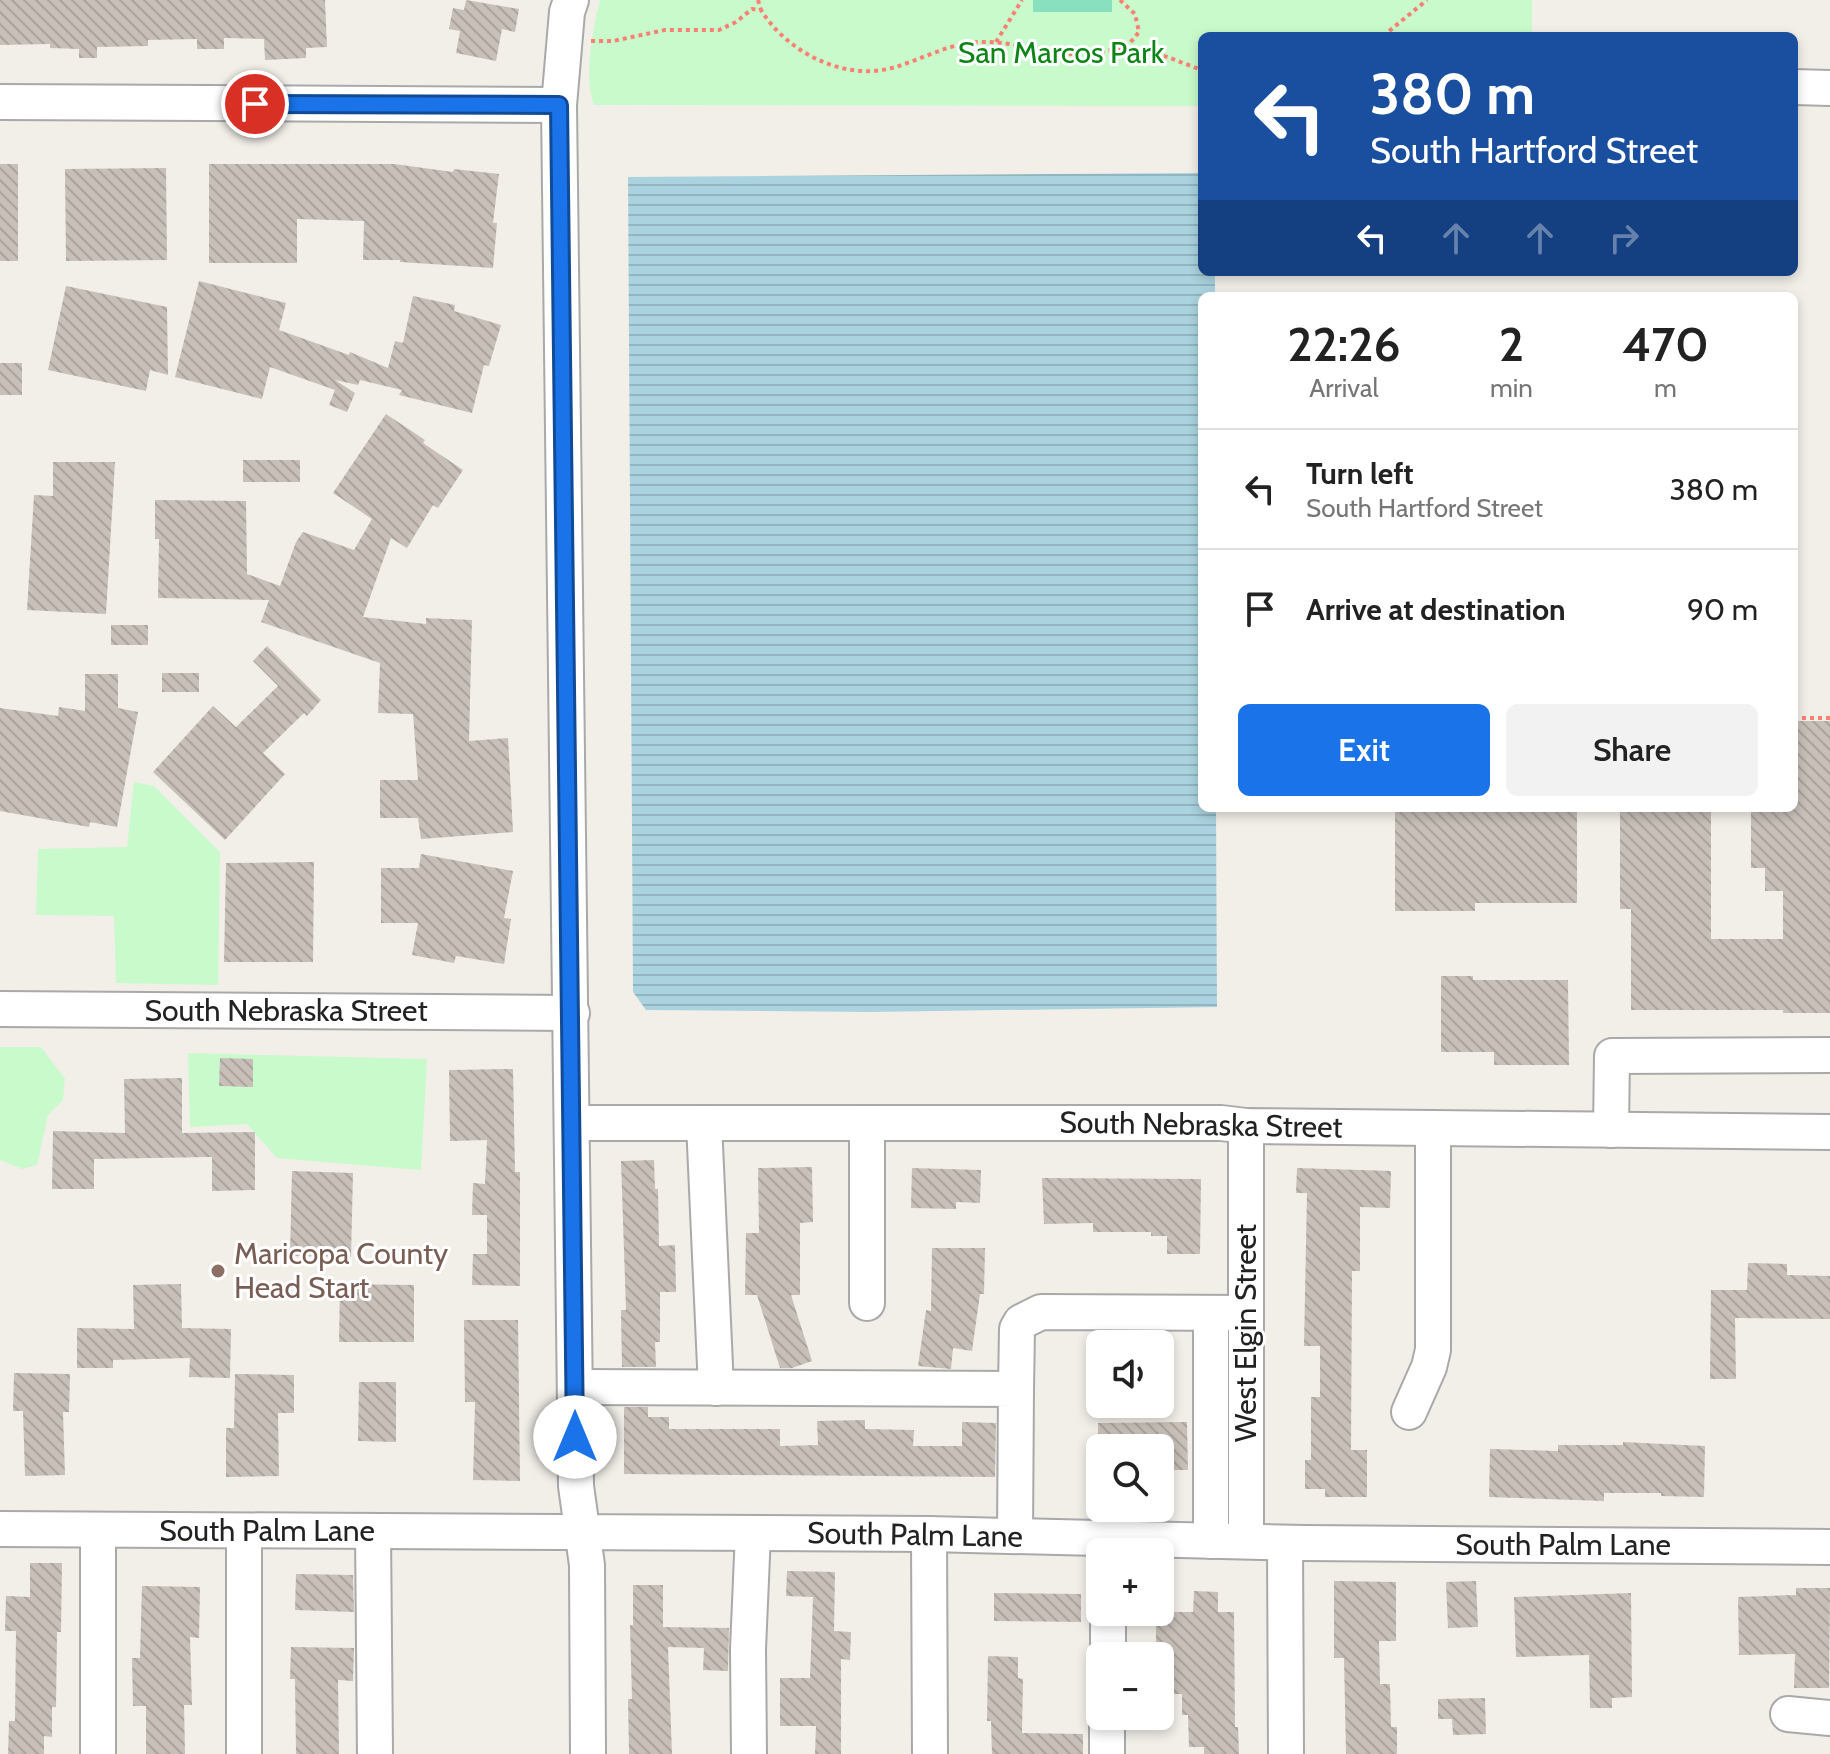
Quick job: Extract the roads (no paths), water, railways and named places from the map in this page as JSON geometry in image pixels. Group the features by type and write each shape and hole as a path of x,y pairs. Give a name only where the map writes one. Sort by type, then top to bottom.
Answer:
{"street":[{"path":"571,0 559,105 576,1486 587,1565 588,1754"},
{"path":"1798,87 1830,88"},
{"path":"0,102 559,105"},
{"name":"South Nebraska Street","path":"0,1009 572,1013"},
{"path":"1611,1130 1612,1056 1830,1055"},
{"name":"South Nebraska Street","path":"572,1123 1221,1123 1246,1126 1830,1132"},
{"path":"704,1123 716,1388"},
{"path":"867,1123 867,1303"},
{"name":"West Elgin Street","path":"1246,1126 1246,1541"},
{"path":"1409,1412 1429,1367 1433,1350 1433,1128"},
{"path":"1015,1536 1017,1329 1021,1322 1041,1312 1246,1313"},
{"path":"1211,1313 1211,1541"},
{"path":"575,1387 1016,1389"},
{"name":"South Palm Lane","path":"0,1529 929,1534 1015,1536 1086,1543"},
{"path":"98,1531 98,1754"},
{"path":"244,1531 244,1754"},
{"path":"373,1531 375,1754"},
{"path":"749,1754 748,1649 753,1533"},
{"path":"929,1534 930,1754"},
{"name":"South Palm Lane","path":"1174,1542 1830,1547"},
{"path":"1285,1543 1286,1754"},
{"path":"1788,1714 1830,1718"},
{"path":"1107,1730 1107,1754"}],"water":[{"path":"1198,173 1198,276 1215,276 1215,292 1198,292 1198,812 1216,812 1217,1007 870,1012 646,1010 633,992 628,177"}],"place":[{"name":"Maricopa County Head Start","path":"218,1271"}],"park label":[{"name":"San Marcos Park","path":"1061,53"}]}
